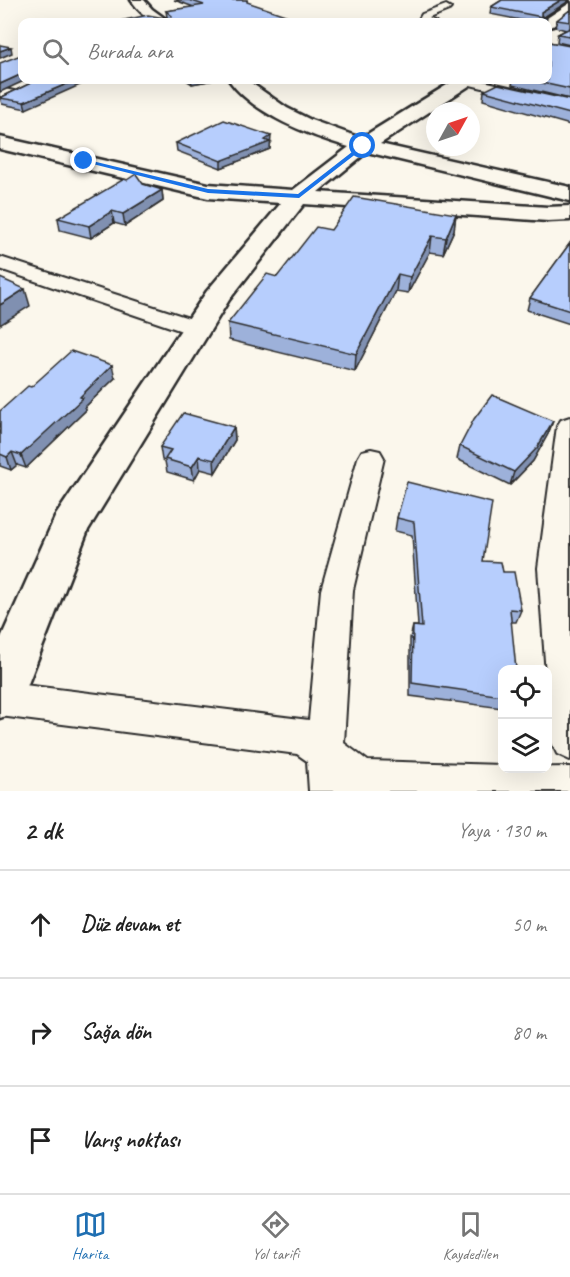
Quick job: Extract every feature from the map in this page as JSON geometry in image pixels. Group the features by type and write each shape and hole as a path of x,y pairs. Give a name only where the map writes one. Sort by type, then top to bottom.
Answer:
{"street":[{"path":"137,0 147,12 157,18"},
{"path":"552,20 570,7"},
{"path":"424,18 446,8"},
{"path":"242,84 282,115 324,133 363,146 570,194"},
{"path":"460,84 363,146 299,196 217,297 70,526 0,697 304,736 362,780 570,786"},
{"path":"483,84 570,105"},
{"path":"0,143 208,191 548,214 570,213"},
{"path":"0,263 196,328"},
{"path":"570,426 564,528 553,568 570,741"},
{"path":"328,791 325,752 337,590 371,458"}],"building":[{"path":"189,0 247,0 247,2 294,18 171,18 172,16 166,11 204,5"},
{"path":"502,0 561,0 541,12 541,16 547,18 491,7"},
{"path":"570,10 570,22 557,20"},
{"path":"148,15 164,18 134,18"},
{"path":"570,28 570,36 558,34"},
{"path":"552,43 570,46 570,89 547,84 552,84"},
{"path":"0,45 11,47 0,51"},
{"path":"18,56 18,76 0,84 0,63"},
{"path":"29,84 67,84 24,102 0,98"},
{"path":"498,84 570,100 570,114 484,91"},
{"path":"224,120 271,136 265,140 270,142 221,161 176,143"},
{"path":"136,174 143,184 162,190 123,214 112,211 89,226 58,218 124,179 127,180"},
{"path":"354,197 456,214 446,238 432,236 410,277 398,274 356,354 228,323 267,274 277,277 316,227 331,230"},
{"path":"570,243 570,311 530,298"},
{"path":"0,278 25,289 0,305"},
{"path":"71,351 112,365 80,397 83,398 21,455 12,452 7,457 0,454 0,411"},
{"path":"492,395 553,421 537,448 514,472 460,446 474,419"},
{"path":"183,413 234,427 214,460 199,456 192,467 165,459 171,450 160,447"},
{"path":"407,482 492,503 483,561 501,562 503,572 514,572 521,610 510,609 516,665 498,665 498,695 412,683 413,626 422,627 414,522 397,518"}],"route":[{"path":"84,161 208,191 299,196 363,146"}]}
